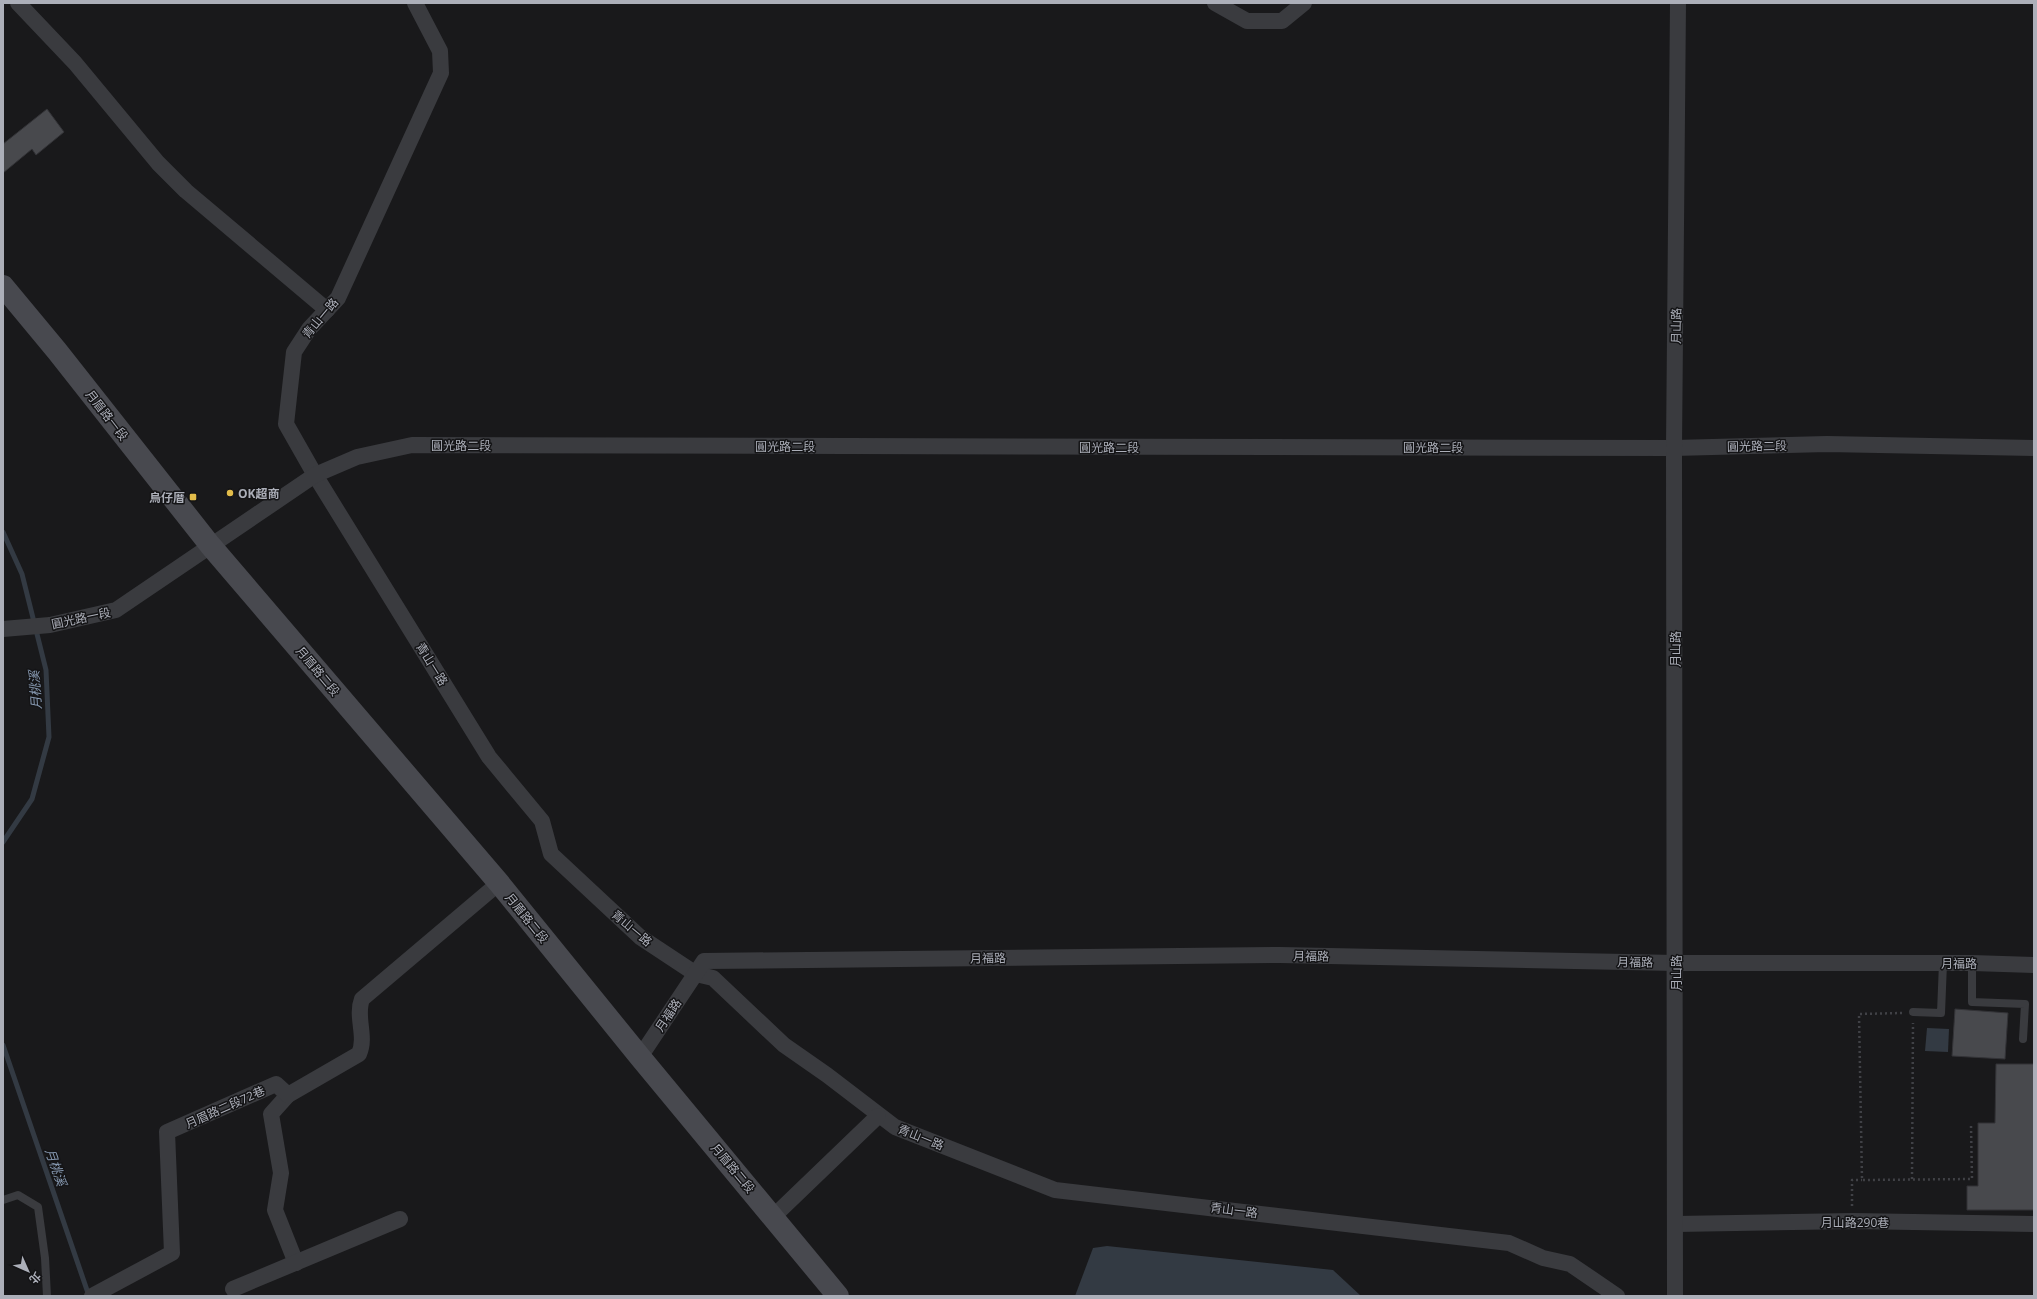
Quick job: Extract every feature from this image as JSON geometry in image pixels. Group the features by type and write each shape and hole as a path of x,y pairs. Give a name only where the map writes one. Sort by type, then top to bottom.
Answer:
{"street":[{"path":"18,3 75,63 158,163 180,185 327,310"},
{"name":"青山一路","path":"414,3 440,51 441,73 338,298 309,329 294,352 286,424 315,475 489,758 542,821 551,854 640,937 696,974 713,978 784,1045 827,1075 878,1116 895,1127 1055,1190 1509,1243 1543,1258 1570,1264 1617,1296"},
{"path":"1215,3 1247,21 1282,22 1304,3"},
{"name":"月山路","path":"1675,1296 1676,963 1674,448 1678,3"},
{"name":"月眉路一段","path":"3,286 57,351 210,544"},
{"name":"圓光路二段","path":"210,544 315,475 357,456 412,445 1674,448 1827,444 2034,448"},
{"name":"圓光路一段","path":"3,629 50,625 116,610 210,544"},
{"name":"月眉路二段","path":"210,544 499,883 640,1057 774,1216 838,1296"},
{"path":"296,1263 275,1210 281,1173 271,1114 288,1095 359,1054 363,1045 359,1007 362,999 499,883"},
{"name":"月福路","path":"640,1057 704,961 1280,955 1676,963 1972,963 2034,965"},
{"name":"月眉路二段72巷","path":"103,1293 172,1253 167,1132 276,1084 288,1095"},
{"path":"774,1216 878,1116"},
{"path":"233,1289 400,1219"},
{"name":"月山路290巷","path":"1676,1224 1853,1221 2034,1224"}],"lane":[{"path":"1913,1012 1941,1013 1943,963"},
{"path":"1972,963 1972,1002 2025,1004 2023,1039"},
{"path":"3,1200 18,1195 38,1207 45,1258 47,1296"}],"path":[{"path":"1862,1180 1860,1014 1913,1012 1912,1179"},
{"path":"1853,1221 1852,1180 1972,1179 1972,1126"}],"shaded area":[{"path":"1927,1028 1949,1029 1948,1052 1925,1051"},
{"path":"1107,1246 1333,1270 1361,1296 1075,1296 1093,1248"}],"building":[{"path":"47,109 64,132 36,155 32,149 3,173 3,144"},
{"path":"1955,1009 2008,1013 2005,1059 1952,1056"},
{"path":"1996,1064 2034,1064 2034,1210 1967,1210 1967,1186 1978,1186 1978,1123 1995,1123"}],"waterway":[{"name":"月桃溪","path":"3,532 22,574 46,670 49,737 32,799 3,842"},
{"name":"月桃溪","path":"3,1045 89,1296"}],"place":[{"name":"OK超商","path":"230,493"},
{"name":"烏仔厝","path":"193,497"}]}
